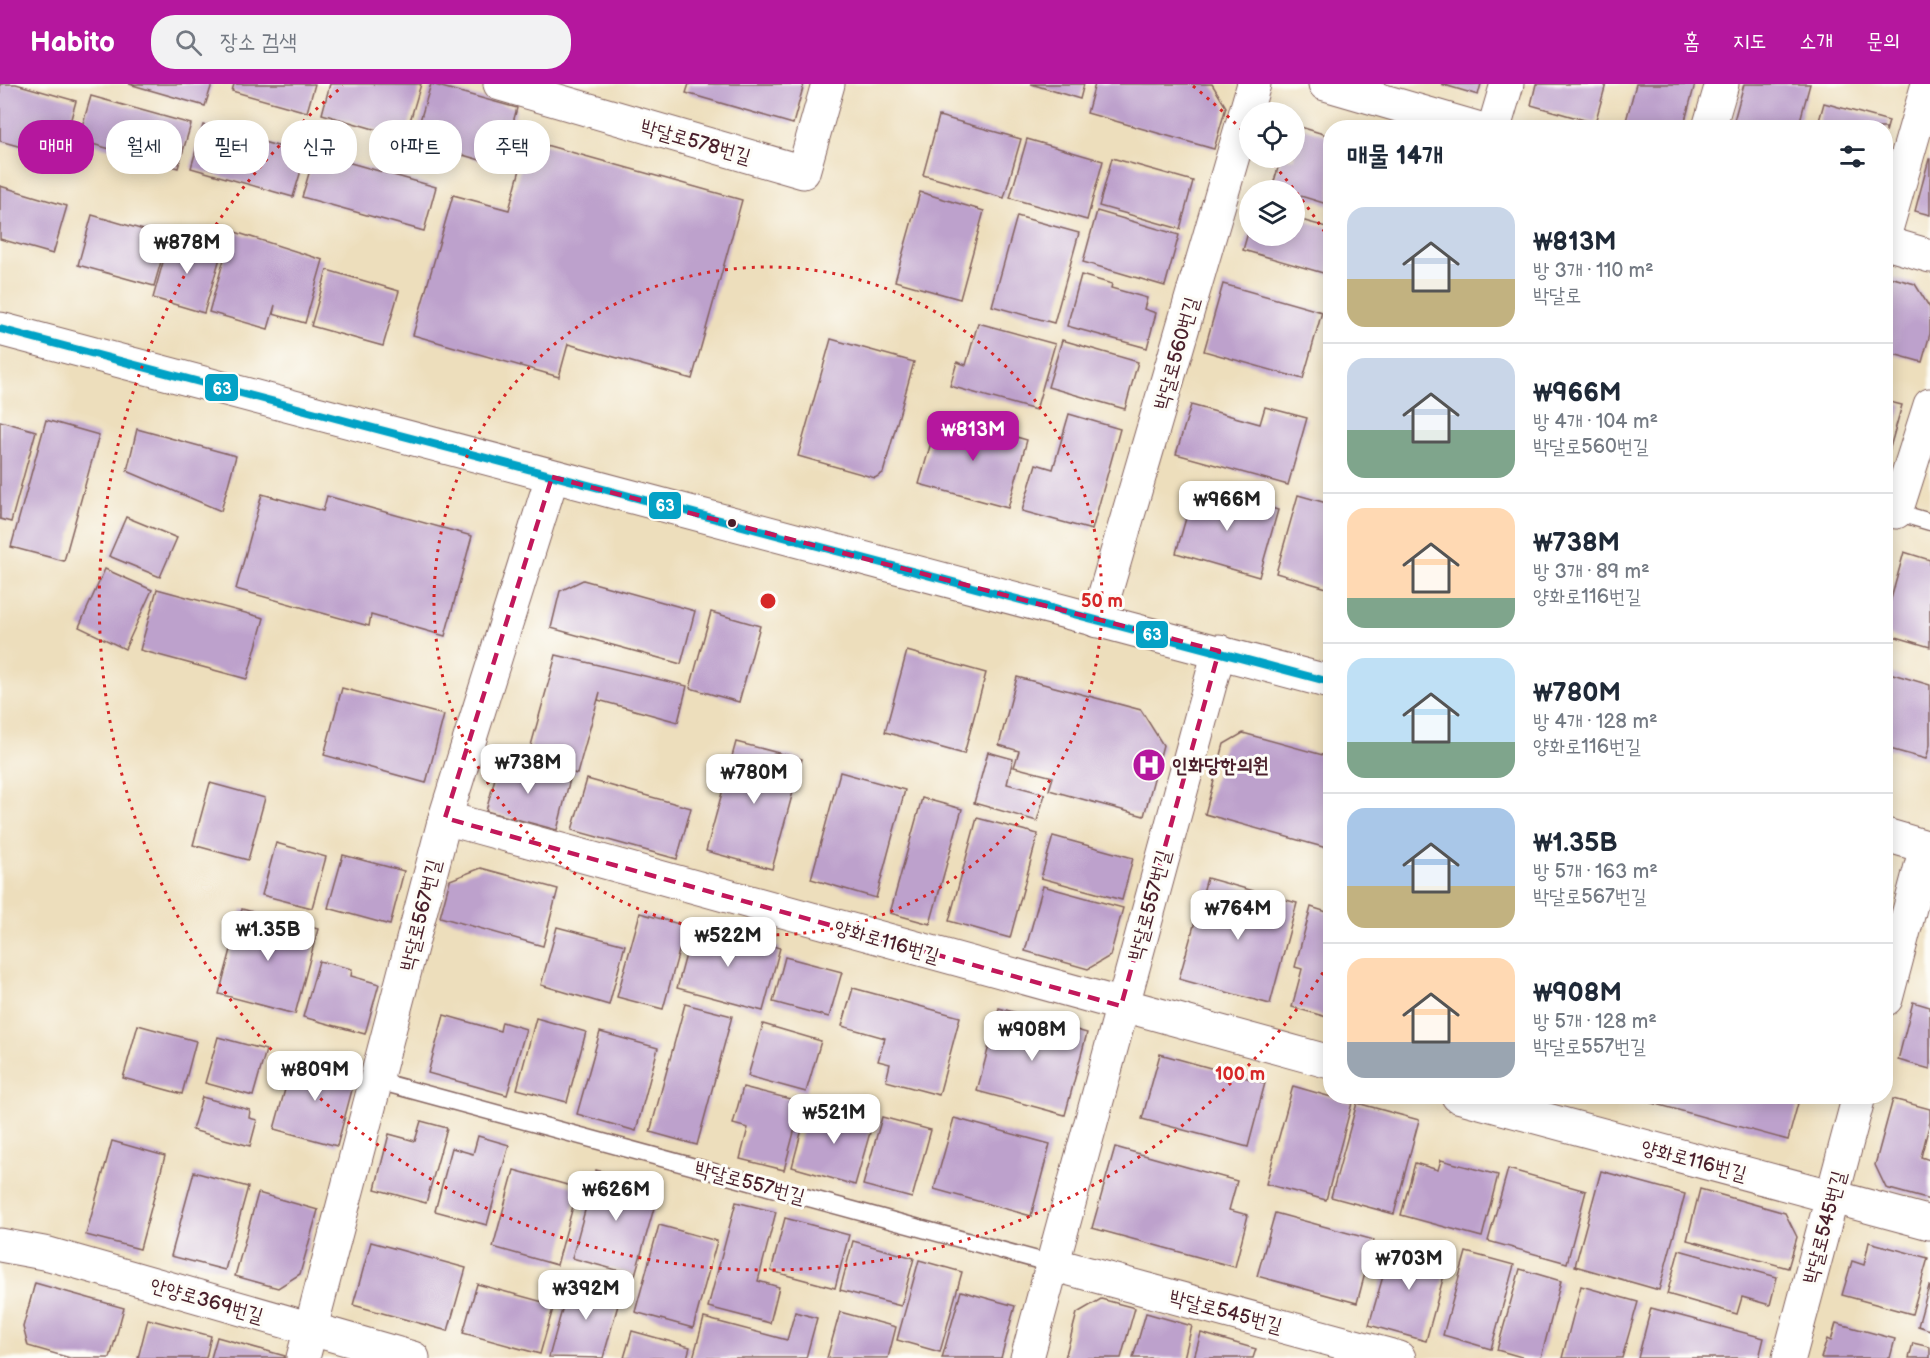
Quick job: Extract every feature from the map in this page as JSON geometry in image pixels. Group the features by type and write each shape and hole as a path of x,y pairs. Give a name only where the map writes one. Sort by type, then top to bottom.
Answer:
{"street":[{"name":"박달로578번길","path":"500,84 803,172 828,84"},
{"name":"박달로560번길","path":"1097,621 1254,84"},
{"path":"1325,84 1449,120"},
{"path":"1496,120 1507,84"},
{"path":"1711,120 1722,84"},
{"path":"1893,206 1928,84"},
{"path":"1893,245 1930,256"},
{"path":"0,329 1323,680"},
{"path":"1896,512 1930,405"},
{"name":"박달로567번길","path":"307,1344 378,1081 445,818 552,477"},
{"name":"박달로557번길","path":"1027,1358 1121,1006 1220,651"},
{"name":"양화로116번길","path":"445,818 1323,1060"},
{"path":"1893,837 1928,847 1893,974"},
{"name":"양화로116번길","path":"1488,1104 1930,1223"},
{"name":"박달로545번길","path":"1789,1358 1857,1104"},
{"name":"안양로369번길","path":"0,1245 49,1254 307,1344 413,1358"},
{"name":"박달로545번길","path":"1052,1264 1399,1358"}],"lane":[{"path":"1896,512 1930,522"},
{"name":"박달로557번길","path":"378,1081 1052,1264"}],"highlighted area":[{"path":"552,477 1219,651 1121,1006 445,818"}],"building":[{"path":"0,84 16,84 76,101 71,120 18,120 18,146 0,141"},
{"path":"129,84 212,84 205,106"},
{"path":"234,84 315,84 307,112 232,91"},
{"path":"330,84 421,84 410,120 369,120 369,128 357,124 357,120 343,120 322,114"},
{"path":"431,84 517,108 514,120 474,120 474,158 462,155 462,120 420,120"},
{"path":"689,84 804,84 793,124 686,93"},
{"path":"1031,84 1084,84 1080,99"},
{"path":"1095,84 1212,84 1226,107 1214,149 1087,113"},
{"path":"1441,84 1481,84 1478,95"},
{"path":"1536,84 1606,84 1596,120 1584,120 1531,105"},
{"path":"1636,84 1695,84 1685,120 1626,120"},
{"path":"1744,84 1810,84 1800,120 1734,120"},
{"path":"91,96 177,120 106,120 106,148 94,144 94,120 84,120"},
{"path":"1824,103 1885,120 1819,120"},
{"path":"939,116 1021,139 1004,198 923,175"},
{"path":"182,121 191,124 182,154"},
{"path":"1305,128 1323,134 1323,203 1305,197 1305,180 1274,180 1278,168 1305,168"},
{"path":"1027,139 1103,161 1087,220 1010,198"},
{"path":"269,144 281,147 281,174 300,174 293,197 212,174 269,174"},
{"path":"550,146 742,200 692,379 568,344 559,377 413,335 453,195 509,210 519,174 550,174"},
{"path":"1112,158 1193,181 1180,229 1099,206"},
{"path":"1930,159 1930,215 1915,211"},
{"path":"357,165 369,168 369,174 390,174 436,187 424,231 302,197 309,174 357,174"},
{"path":"0,186 67,206 53,254 0,239"},
{"path":"920,192 984,211 960,299 895,281"},
{"path":"1097,211 1179,235 1165,286 1083,262"},
{"path":"92,215 168,237 154,286 78,265"},
{"path":"1017,216 1079,233 1054,323 992,306"},
{"path":"1305,221 1323,226 1323,273 1243,250 1244,246 1305,246"},
{"path":"232,231 323,260 305,323 273,314 275,305 268,329 209,312"},
{"path":"170,237 222,251 204,313 153,298"},
{"path":"327,270 399,291 383,346 311,326"},
{"path":"1081,275 1112,284 1111,288 1147,298 1144,309 1156,313 1147,348 1067,326"},
{"path":"1893,278 1915,284 1930,308 1930,334 1922,362 1893,354"},
{"path":"1223,284 1322,312 1303,379 1204,351"},
{"path":"978,323 1055,344 1036,410 950,386 957,362 966,365"},
{"path":"831,339 914,362 883,473 875,478 798,456"},
{"path":"1062,340 1138,362 1125,409 1048,387"},
{"path":"1893,403 1902,405 1893,437"},
{"path":"1191,405 1260,424 1265,407 1307,418 1288,485 1176,454"},
{"path":"1069,414 1120,429 1092,530 1022,511 1036,464 1053,469"},
{"path":"939,415 1027,440 1008,508 919,484"},
{"path":"46,420 99,435 64,561 11,547"},
{"path":"0,421 36,431 11,522 0,519"},
{"path":"137,429 236,456 221,511 127,471"},
{"path":"1195,487 1278,510 1259,577 1176,553"},
{"path":"262,494 323,511 327,496 472,536 445,636 371,615 369,626 236,589"},
{"path":"1298,495 1323,502 1323,587 1276,573"},
{"path":"126,517 177,538 160,577 109,556"},
{"path":"1904,552 1930,560 1930,647 1893,636 1893,592"},
{"path":"105,569 152,590 125,649 79,627"},
{"path":"583,580 695,611 681,664 551,628 560,591"},
{"path":"157,589 264,618 247,679 140,650"},
{"path":"711,612 760,626 739,702 690,688"},
{"path":"907,651 986,673 964,754 885,732"},
{"path":"556,655 687,686 678,722 598,700 600,692 577,774 527,760"},
{"path":"1893,674 1930,685 1930,745 1926,759 1893,750"},
{"path":"1017,677 1141,710 1163,745 1144,816 1049,790 1053,777 1014,767 1019,751 999,745"},
{"path":"342,688 444,715 426,783 324,755"},
{"path":"1243,733 1323,755 1323,847 1205,814 1224,744"},
{"path":"736,742 802,759 772,869 706,851"},
{"path":"988,752 1013,759 1007,784 1045,794 1037,821 974,803"},
{"path":"500,760 570,779 557,830 486,811"},
{"path":"840,772 905,790 876,898 811,879"},
{"path":"587,779 691,808 677,859 572,830"},
{"path":"210,783 265,798 248,860 193,845"},
{"path":"922,798 962,809 930,924 890,913"},
{"path":"977,818 1038,834 1010,938 949,921"},
{"path":"1053,836 1133,858 1122,900 1041,878"},
{"path":"276,843 326,857 312,908 262,895"},
{"path":"343,855 404,871 390,925 328,908"},
{"path":"481,868 558,889 543,946 440,917 450,880"},
{"path":"1207,878 1297,903 1270,1004 1179,979"},
{"path":"1043,886 1123,908 1110,956 1088,969 1025,951"},
{"path":"1311,907 1323,911 1323,1016 1292,1007 1302,969 1295,967"},
{"path":"242,909 318,929 295,1014 219,994"},
{"path":"640,913 686,926 663,1009 617,997"},
{"path":"694,925 780,948 763,1011 677,988"},
{"path":"557,927 625,945 609,1005 541,985"},
{"path":"785,957 842,972 829,1017 773,1002"},
{"path":"319,961 352,969 351,976 379,984 365,1034 303,1017"},
{"path":"853,988 960,1017 939,1095 886,1081 890,1064 878,1061 885,1038 842,1026"},
{"path":"1913,1002 1930,1007 1930,1069 1898,1060"},
{"path":"685,1004 732,1016 697,1145 650,1132"},
{"path":"999,1008 1087,1033 1065,1115 977,1091"},
{"path":"444,1015 500,1031 502,1022 526,1029 507,1095 428,1073"},
{"path":"536,1018 586,1032 567,1102 517,1089"},
{"path":"763,1024 821,1041 806,1092 748,1076"},
{"path":"138,1025 196,1041 182,1094 123,1078"},
{"path":"600,1032 658,1048 636,1131 577,1114"},
{"path":"218,1037 266,1050 253,1096 205,1083"},
{"path":"1160,1054 1265,1083 1248,1147 1142,1119"},
{"path":"294,1057 356,1075 337,1146 274,1129"},
{"path":"1293,1086 1323,1095 1323,1104 1352,1104 1326,1200 1266,1184"},
{"path":"743,1087 802,1102 784,1170 740,1159 748,1128 733,1124"},
{"path":"202,1097 250,1110 249,1118 257,1120 250,1146 192,1130"},
{"path":"1893,1099 1930,1109 1930,1122 1921,1157 1930,1160 1930,1200 1886,1188 1875,1165"},
{"path":"1357,1104 1419,1120 1394,1214 1331,1197"},
{"path":"1656,1104 1798,1104 1788,1140"},
{"path":"840,1106 875,1115 855,1185 792,1167 806,1114 836,1122"},
{"path":"882,1117 931,1130 912,1198 863,1185"},
{"path":"954,1118 1050,1144 1031,1216 934,1189"},
{"path":"421,1121 447,1128 426,1203 375,1189 389,1134 415,1141"},
{"path":"478,1136 509,1145 487,1225 435,1211 452,1148 473,1154"},
{"path":"112,1141 165,1156 140,1249 86,1235"},
{"path":"1115,1147 1237,1181 1229,1210 1248,1215 1235,1267 1092,1228"},
{"path":"1441,1160 1498,1175 1482,1237 1401,1215 1415,1163 1438,1170"},
{"path":"1508,1169 1586,1191 1567,1263 1488,1241"},
{"path":"514,1170 578,1188 557,1265 493,1247"},
{"path":"596,1170 660,1187 635,1275 572,1258"},
{"path":"1601,1171 1685,1194 1659,1290 1575,1266"},
{"path":"194,1172 248,1187 225,1270 171,1256"},
{"path":"1700,1189 1785,1213 1797,1237 1788,1268 1687,1240"},
{"path":"258,1193 318,1210 300,1274 278,1288 235,1276"},
{"path":"736,1202 776,1212 758,1281 779,1287 770,1323 708,1307"},
{"path":"1275,1213 1374,1240 1357,1303 1257,1276"},
{"path":"785,1218 849,1235 835,1288 771,1271"},
{"path":"659,1225 717,1241 693,1328 635,1312"},
{"path":"853,1241 914,1258 901,1306 840,1290"},
{"path":"1393,1241 1449,1257 1426,1341 1369,1325"},
{"path":"371,1242 466,1268 448,1331 353,1305"},
{"path":"1869,1242 1928,1258 1912,1314 1842,1295 1852,1261 1864,1265"},
{"path":"1679,1250 1777,1277 1770,1305 1742,1297 1737,1314 1667,1294"},
{"path":"1466,1252 1514,1265 1491,1349 1443,1335"},
{"path":"919,1260 962,1272 940,1352 897,1340"},
{"path":"1520,1269 1561,1281 1541,1358 1525,1358 1497,1350"},
{"path":"571,1277 622,1291 603,1358 549,1357"},
{"path":"35,1283 124,1308 110,1358 70,1358 28,1346 23,1327"},
{"path":"477,1284 554,1305 540,1354 463,1333"},
{"path":"1581,1286 1638,1302 1622,1358 1562,1358"},
{"path":"1930,1287 1930,1330 1918,1326"},
{"path":"961,1291 1015,1306 1001,1358 942,1358"},
{"path":"1101,1299 1135,1308 1121,1358 1065,1358 1077,1313"},
{"path":"1651,1308 1764,1338 1759,1358 1638,1358"},
{"path":"795,1312 817,1318 806,1358 693,1358 704,1318 787,1340"},
{"path":"840,1312 896,1327 888,1358 827,1358"},
{"path":"1146,1313 1192,1326 1184,1358 1133,1358"},
{"path":"148,1319 211,1336 206,1358 138,1358"},
{"path":"1836,1323 1895,1339 1890,1358 1821,1358 1827,1339 1831,1341"},
{"path":"632,1331 690,1347 687,1358 624,1358"},
{"path":"1201,1333 1256,1349 1253,1358 1194,1358"},
{"path":"217,1337 285,1356 284,1358 211,1358"},
{"path":"1913,1343 1930,1347 1930,1358 1909,1358"}],"transit line":[{"name":"63","path":"0,329 1323,680"}],"place":[{"name":"인화당한의원","path":"1149,765"}]}
